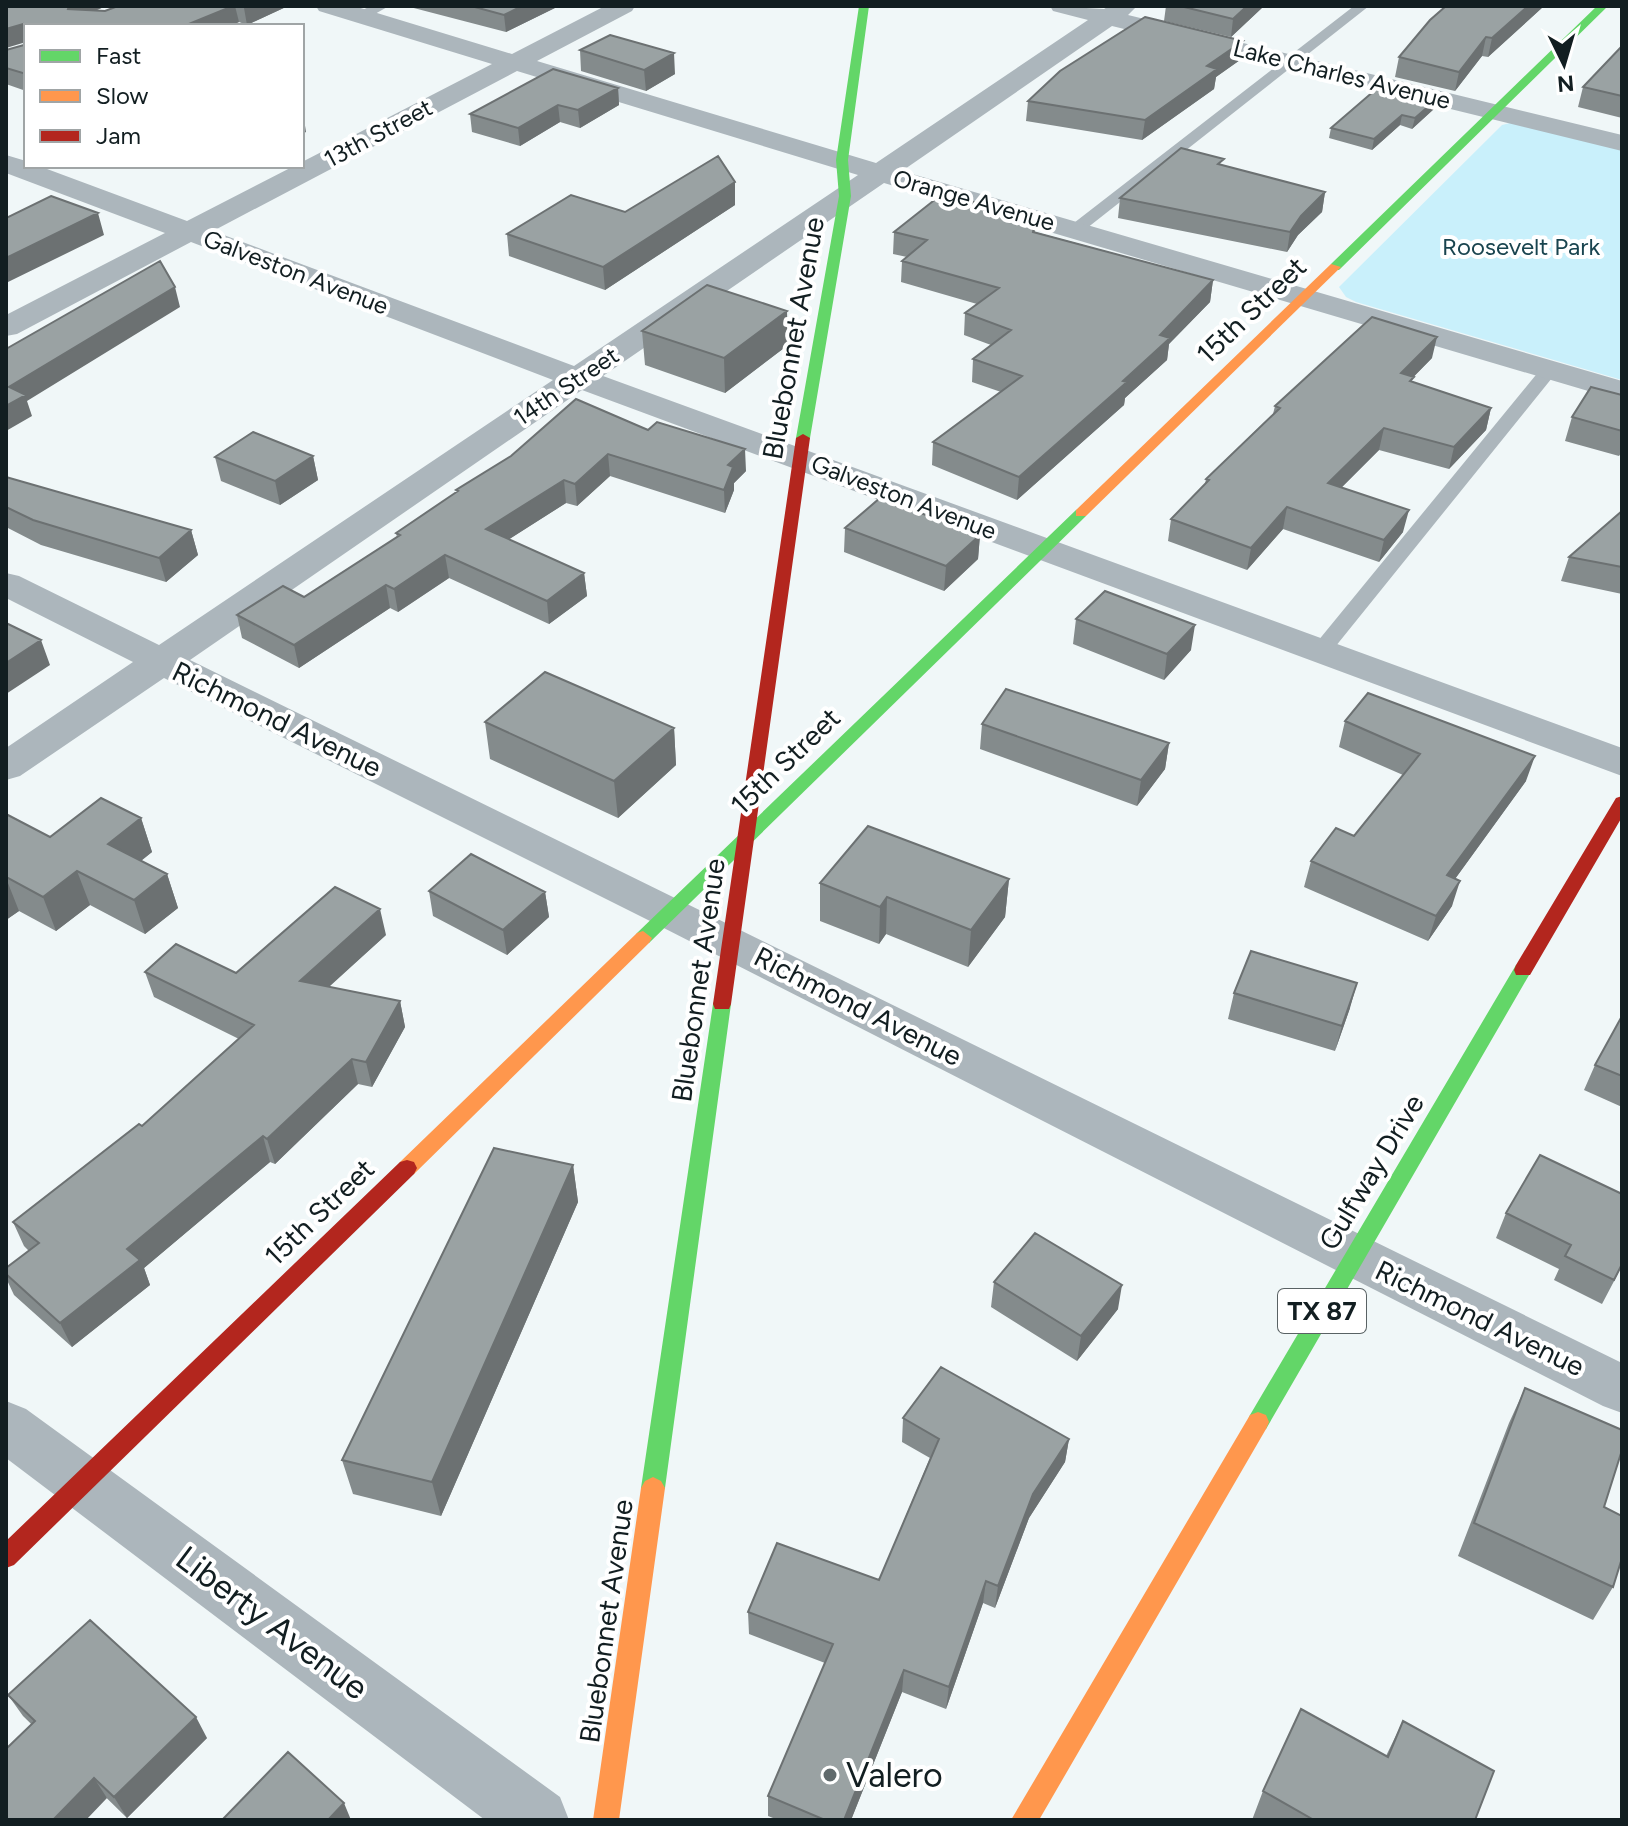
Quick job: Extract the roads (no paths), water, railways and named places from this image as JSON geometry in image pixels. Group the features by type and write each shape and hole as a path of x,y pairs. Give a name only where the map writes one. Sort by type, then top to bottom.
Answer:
{"street":[{"name":"Orange Avenue","path":"328,6 371,11 515,62 880,173 1622,391"},
{"name":"13th Street","path":"6,327 623,6"},
{"name":"Bluebonnet Avenue","path":"606,1820 800,458 845,196 842,160 864,6"},
{"name":"Lake Charles Avenue","path":"1062,6 1117,12 1292,61 1622,143"},
{"name":"15th Street","path":"6,1557 1603,6"},
{"name":"14th Street","path":"6,767 1117,12"},
{"name":"Galveston Avenue","path":"6,163 578,378 1622,763"},
{"name":"Richmond Avenue","path":"6,584 668,911 1622,1389"},
{"name":"Gulfway Drive","path":"1024,1820 1622,802"},
{"name":"Liberty Avenue","path":"6,1426 537,1820"}],"lane":[{"path":"1076,229 1362,6"},
{"path":"1320,652 1550,369"}],"place":[{"name":"Valero","path":"830,1775"}],"park label":[{"name":"Roosevelt Park","path":"1521,246"}]}
